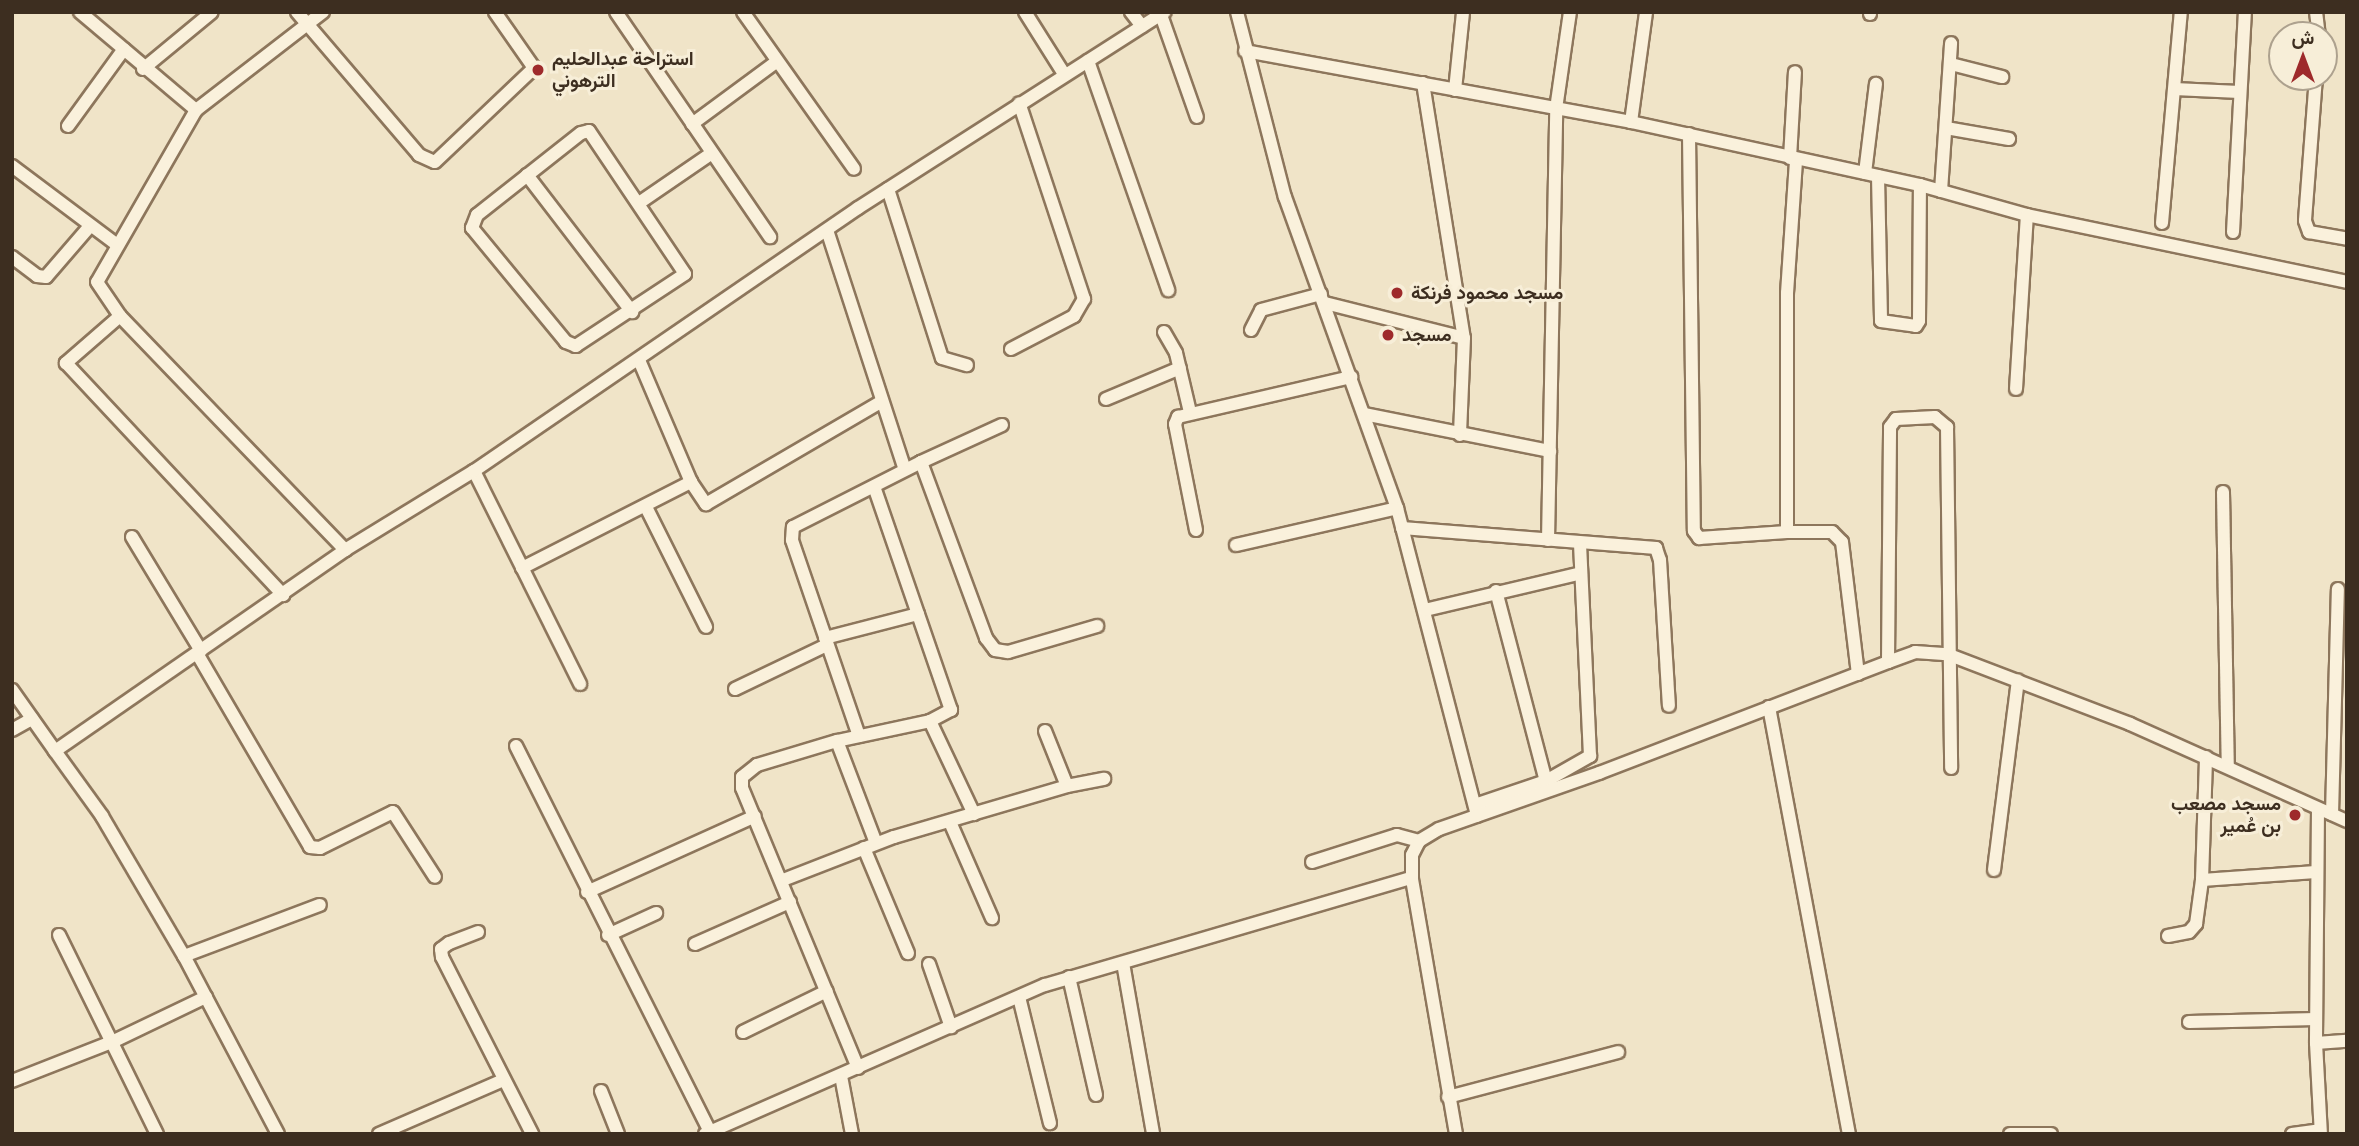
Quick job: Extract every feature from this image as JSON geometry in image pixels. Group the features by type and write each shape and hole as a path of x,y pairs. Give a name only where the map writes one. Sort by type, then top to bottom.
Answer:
{"street":[{"path":"143,69 212,12"},
{"path":"297,12 419,155 435,162 534,68 495,12"},
{"path":"323,12 196,110 116,244 97,282 120,316 345,550"},
{"path":"616,12 770,237"},
{"path":"743,12 854,169"},
{"path":"1025,12 1064,74"},
{"path":"1131,12 1142,26"},
{"path":"1237,12 1285,197 1397,508 1476,811"},
{"path":"1455,90 1463,12"},
{"path":"1548,540 1556,109 1570,12"},
{"path":"1631,122 1646,12"},
{"path":"2162,223 2181,12"},
{"path":"2233,232 2245,12"},
{"path":"55,751 345,550 474,471 888,189 1064,74 1163,14 1197,117"},
{"path":"89,15 143,69 196,110"},
{"path":"1941,191 1951,43"},
{"path":"68,126 124,49"},
{"path":"1245,51 1689,134 1793,159 1920,184 2027,215 2347,282"},
{"path":"1088,61 1168,290"},
{"path":"692,124 776,62"},
{"path":"1951,64 2002,77"},
{"path":"1787,532 1787,293 1795,72"},
{"path":"1423,83 1464,338 1460,435"},
{"path":"1876,84 1871,174 1881,321 1916,326 1919,321 1920,184"},
{"path":"2175,89 2239,92"},
{"path":"2315,91 2305,221 2309,232 2347,240"},
{"path":"1011,349 1074,317 1083,305 1019,103"},
{"path":"1946,128 2009,139"},
{"path":"589,131 639,203 685,274 583,345 570,345 473,234 477,215 580,133 589,131"},
{"path":"1689,134 1693,531 1699,538 1832,532 1842,542 1858,674"},
{"path":"639,203 712,153"},
{"path":"12,166 116,244"},
{"path":"527,175 632,312"},
{"path":"888,189 942,358 967,365"},
{"path":"2016,389 2027,215"},
{"path":"12,257 37,276 46,277 90,226"},
{"path":"827,230 905,470"},
{"path":"1251,330 1261,310 1323,298 1464,338"},
{"path":"120,316 66,363 283,595"},
{"path":"1164,332 1180,368 1190,412"},
{"path":"639,360 701,502 713,502 882,401"},
{"path":"1106,398 1180,368"},
{"path":"1196,530 1175,424 1190,412 1351,377"},
{"path":"1364,414 1550,451"},
{"path":"1888,662 1890,428 1896,419 1935,417 1947,427 1947,654 1951,768"},
{"path":"859,736 792,540 793,527 921,462 1002,425"},
{"path":"921,462 986,638 995,650 1008,652 1097,626"},
{"path":"474,471 580,684"},
{"path":"522,568 691,482"},
{"path":"858,1068 783,880 742,788 747,771 837,741 947,715 951,701 874,486"},
{"path":"2223,492 2228,766"},
{"path":"646,507 706,627"},
{"path":"1236,545 1397,508"},
{"path":"1402,528 1652,546 1658,551 1669,706"},
{"path":"132,537 310,847 320,848 393,812 435,877"},
{"path":"1456,1134 1412,878 1412,855 1419,841 1476,811 1582,764 1590,756 1593,743 1580,542"},
{"path":"1425,610 1496,591 1581,573"},
{"path":"2332,814 2338,589"},
{"path":"1496,591 1546,781"},
{"path":"735,689 826,642 918,614"},
{"path":"1476,811 1915,652 1947,654 2018,681 2228,766 2347,821"},
{"path":"1994,870 2018,681"},
{"path":"12,690 102,816 184,956 278,1134"},
{"path":"1769,707 1849,1134"},
{"path":"12,730 32,719"},
{"path":"930,721 974,814"},
{"path":"1045,731 1067,786"},
{"path":"837,741 908,953"},
{"path":"516,746 708,1132 1069,976 1412,878"},
{"path":"2168,936 2193,929 2202,880 2206,757"},
{"path":"783,880 870,846 1067,786 1104,779"},
{"path":"2292,1134 2320,1132 2316,1043 2318,809"},
{"path":"587,892 755,817"},
{"path":"950,822 992,918"},
{"path":"1311,862 1397,835 1419,841"},
{"path":"2202,880 2316,872"},
{"path":"695,944 790,902"},
{"path":"184,956 320,905"},
{"path":"608,935 656,913"},
{"path":"478,932 449,943 441,949 442,957 532,1134"},
{"path":"59,935 114,1041 157,1134"},
{"path":"1122,963 1153,1134"},
{"path":"929,964 951,1027"},
{"path":"1069,976 1096,1095"},
{"path":"743,1032 827,991"},
{"path":"12,1081 114,1041 206,997"},
{"path":"1019,997 1050,1123"},
{"path":"2189,1022 2316,1019"},
{"path":"2316,1043 2347,1041"},
{"path":"1448,1097 1618,1052"},
{"path":"841,1076 852,1134"},
{"path":"379,1134 503,1080"},
{"path":"600,1091 618,1134"},
{"path":"2010,1134 2051,1134"}],"place":[{"name":"استراحة عبدالحليم الترهوني","path":"538,70"},
{"name":"مسجد محمود فرنكة","path":"1397,293"},
{"name":"مسجد","path":"1388,335"},
{"name":"مسجد مصعب بن عُمير","path":"2295,815"}]}
